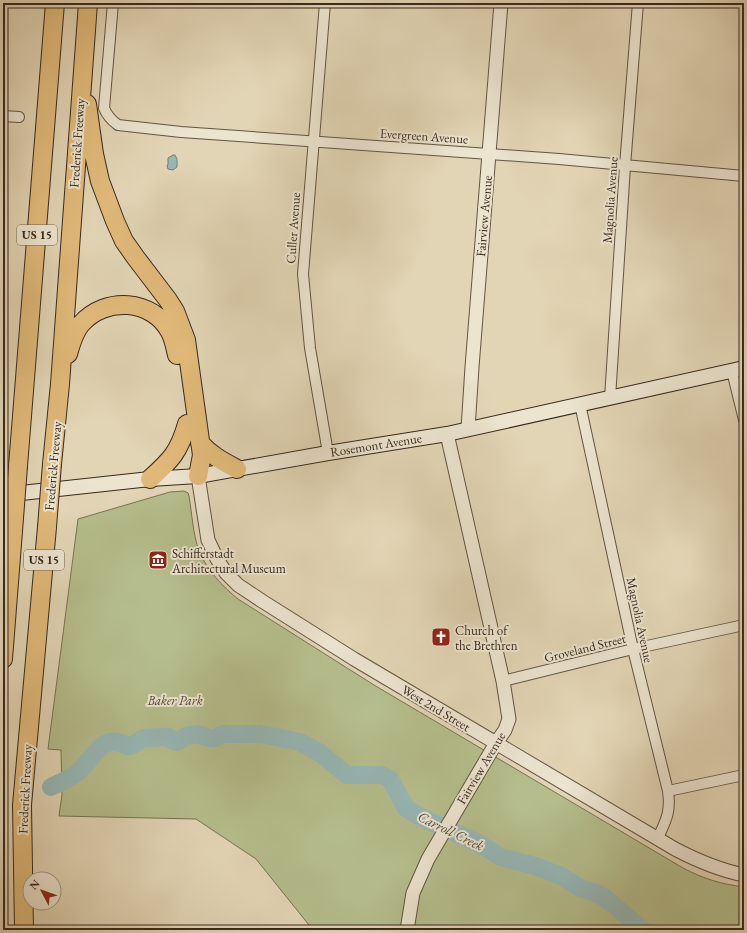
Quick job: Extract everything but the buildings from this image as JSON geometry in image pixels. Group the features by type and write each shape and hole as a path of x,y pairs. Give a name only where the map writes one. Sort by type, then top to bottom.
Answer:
{"highway":[{"name":"US 15","path":"3,659 55,3"},
{"name":"Frederick Freeway","path":"24,930 22,805 60,384 88,3"},
{"path":"82,83 89,114 94,154 100,181 115,221 124,241 168,300 181,324 186,340 202,455 198,476"},
{"path":"60,384 70,345 81,324 89,316 105,308 122,304 133,305 154,314 170,331 175,345 193,460 198,476"},
{"path":"150,479 173,457 182,442 187,424"},
{"path":"200,443 218,460 237,469"},
{"path":"3,601 11,559"}],"main road":[{"name":"Rosemont Avenue","path":"3,495 150,479 198,476 448,434 738,370"}],"street":[{"name":"Evergreen Avenue","path":"112,3 104,108 106,115 118,125 181,132 489,154 744,176"},
{"name":"Culler Avenue","path":"325,3 303,274 310,348 328,453"},
{"name":"Fairview Avenue","path":"468,429 501,3"},
{"name":"Magnolia Avenue","path":"610,398 625,166 638,3"},
{"path":"3,116 19,117"},
{"path":"738,370 744,420"},
{"name":"Magnolia Avenue","path":"580,404 633,649 668,792 670,805 658,838"},
{"name":"Fairview Avenue","path":"407,930 413,893 422,870 452,816 505,730 509,719 448,434"},
{"name":"West 2nd Street","path":"198,476 208,540 226,573 238,585 354,659 658,838 702,863 722,870 744,875"},
{"name":"Groveland Street","path":"502,681 633,649 744,625"},
{"path":"668,792 744,775"}],"green space":[{"name":"Baker Park","path":"184,491 188,493 189,496 195,538 202,558 216,578 238,599 374,685 683,868 713,880 744,887 744,930 313,930 256,859 196,819 59,816 62,795 61,750 48,749 78,519 170,492"}],"water":[{"path":"175,155 177,159 177,167 173,170 168,169 167,166 168,158"}],"waterway":[{"name":"Carroll Creek","path":"51,787 75,774 100,748 111,742 119,742 127,746 133,745 143,738 169,737 173,741 177,742 186,736 198,734 209,738 216,738 222,734 261,734 300,742 320,753 347,775 382,775 390,779 406,808 422,818 478,843 501,857 535,866 561,876 582,889 599,894 643,930"}],"place":[{"name":"Schifferstadt Architectural Museum","path":"158,560"},
{"name":"Church of the Brethren","path":"441,637"}]}
